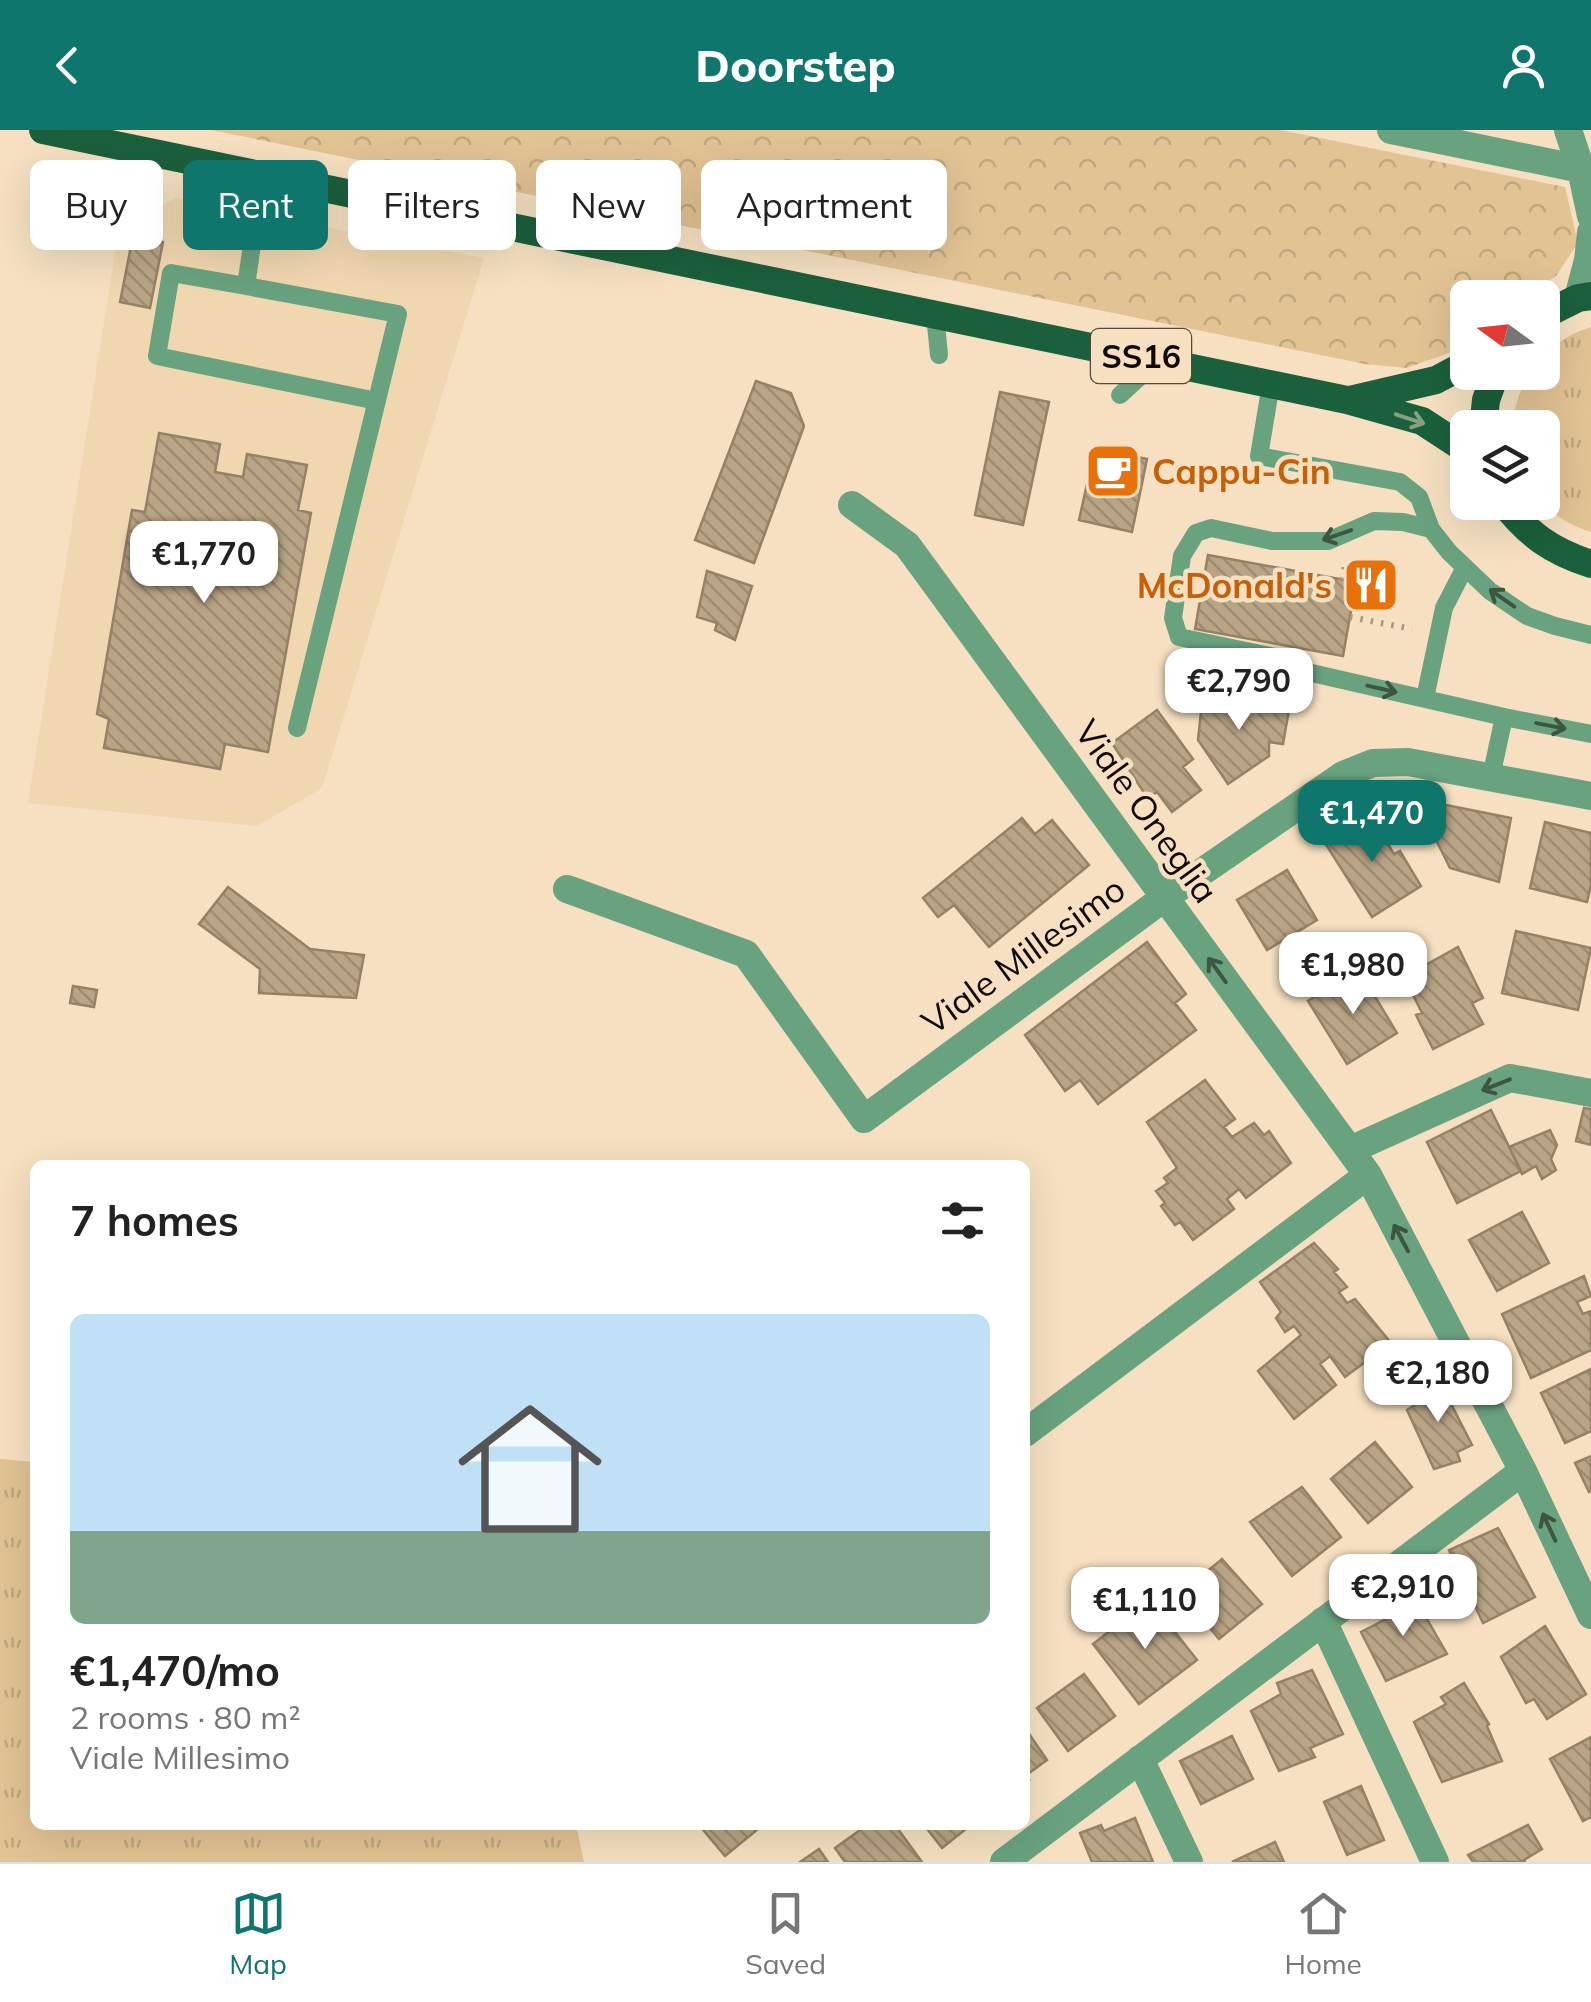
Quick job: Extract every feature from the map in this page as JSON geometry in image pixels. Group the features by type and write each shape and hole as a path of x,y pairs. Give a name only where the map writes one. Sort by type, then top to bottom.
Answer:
{"main road":[{"name":"SS16","path":"43,130 186,160"},
{"name":"SS16","path":"328,190 1346,400 1422,420 1450,439"},
{"path":"1560,308 1584,297"},
{"name":"SS16","path":"1346,400 1436,380 1450,373"},
{"path":"1518,520 1556,552 1591,564"}],"street":[{"path":"1391,130 1581,169"},
{"path":"1568,130 1591,216"},
{"path":"1584,297 1591,232"},
{"name":"Viale Oneglia","path":"852,505 907,544 1368,1175 1523,1471 1591,1615"},
{"name":"Viale Millesimo","path":"567,889 746,954 864,1118 1164,898 1343,775 1373,763 1408,762 1591,796"},
{"path":"1350,1150 1510,1078 1591,1093"},
{"path":"1030,1429 1368,1175"},
{"path":"1004,1862 1523,1471"},
{"path":"1323,1621 1435,1862"},
{"path":"1140,1760 1188,1862"}],"lane":[{"path":"246,286 251,250"},
{"path":"297,728 377,401 398,314 171,273 157,356 377,401"},
{"path":"935,315 939,355"},
{"path":"1120,395 1158,360"},
{"path":"1271,384 1260,456 1400,482 1420,497 1431,529 1449,552 1490,590 1527,616 1591,634"},
{"path":"1431,529 1403,522 1374,521 1328,541 1272,541 1211,528 1196,533 1182,556 1173,618 1180,637 1284,659 1303,671 1591,734"},
{"path":"1425,698 1444,608 1465,566"},
{"path":"1491,777 1504,717"}],"path":[{"path":"1350,618 1438,634"}],"shaded area":[{"path":"176,198 183,199 183,250 328,250 328,228 348,232 348,250 443,250 484,258 322,788 257,826 28,803 115,250 163,250 163,205"}],"green space":[{"path":"211,130 1280,130 1565,187 1578,243 1550,280 1450,280 1450,353 1406,368 1365,364 803,250 947,250 947,160 701,160 701,229 681,225 681,160 536,160 536,196 516,192 516,160 359,160"},
{"path":"1591,327 1591,532 1560,518 1560,410 1516,410 1521,390 1560,390 1560,342"},
{"path":"0,1459 30,1462 30,1830 577,1830 584,1862 0,1862"}],"building":[{"path":"130,250 161,250 150,308 120,302"},
{"path":"756,381 791,393 804,426 754,563 695,540"},
{"path":"1000,392 1049,402 1023,525 975,515"},
{"path":"159,433 220,444 215,472 243,477 247,454 307,465 298,510 311,513 268,752 225,744 220,769 104,748 109,719 97,714 132,510 145,512"},
{"path":"1095,448 1147,459 1132,532 1079,520"},
{"path":"1208,555 1356,582 1343,656 1195,629"},
{"path":"707,571 752,586 735,640 715,630 717,623 697,617"},
{"path":"1203,693 1289,710 1283,744 1269,742 1269,756 1228,784 1198,740"},
{"path":"1157,710 1193,759 1183,767 1201,790 1172,812 1157,792 1148,799 1112,743"},
{"path":"1446,805 1511,818 1499,882 1450,868 1428,824 1441,822"},
{"path":"1368,812 1394,854 1400,851 1421,886 1372,917 1323,840"},
{"path":"1022,818 1035,834 1052,820 1089,865 989,947 954,905 938,917 923,898"},
{"path":"1545,822 1591,833 1591,885 1587,902 1530,888"},
{"path":"1287,870 1317,920 1267,950 1237,900"},
{"path":"228,887 310,949 364,955 356,998 259,993 260,969 199,924"},
{"path":"1516,931 1591,948 1578,1010 1502,993"},
{"path":"1147,942 1186,994 1175,1003 1196,1030 1098,1104 1080,1080 1065,1091 1025,1035"},
{"path":"1458,947 1483,998 1472,1003 1483,1024 1433,1049 1416,1015 1422,1013 1404,977"},
{"path":"1359,970 1397,1033 1347,1064 1308,1001"},
{"path":"73,986 97,990 94,1007 70,1003"},
{"path":"1205,1080 1235,1119 1224,1127 1232,1137 1254,1123 1264,1135 1269,1131 1291,1163 1246,1198 1239,1189 1227,1199 1234,1209 1193,1240 1161,1206 1165,1203 1156,1191 1168,1183 1164,1178 1177,1168 1147,1122"},
{"path":"1584,1108 1591,1109 1591,1145 1576,1141"},
{"path":"1491,1110 1521,1171 1457,1203 1427,1142"},
{"path":"1550,1130 1557,1145 1551,1159 1556,1170 1542,1179 1536,1166 1522,1174 1509,1147"},
{"path":"1522,1212 1549,1263 1497,1291 1469,1240"},
{"path":"1314,1243 1338,1269 1334,1272 1347,1287 1339,1292 1347,1303 1355,1299 1391,1343 1345,1377 1330,1356 1320,1364 1336,1385 1294,1419 1258,1371 1301,1335 1294,1326 1285,1332 1276,1318 1281,1312 1260,1282"},
{"path":"1584,1276 1591,1296 1577,1302 1583,1314 1591,1311 1591,1350 1531,1378 1502,1314"},
{"path":"1591,1369 1591,1431 1565,1443 1541,1393"},
{"path":"1433,1377 1472,1445 1457,1452 1460,1461 1434,1469 1407,1410 1421,1401 1414,1390"},
{"path":"1375,1442 1412,1487 1368,1523 1331,1479"},
{"path":"1591,1456 1591,1491 1589,1492 1575,1463"},
{"path":"1302,1487 1341,1537 1292,1576 1250,1522"},
{"path":"1498,1528 1535,1597 1483,1623 1449,1550"},
{"path":"1222,1559 1262,1604 1219,1639 1181,1593"},
{"path":"1412,1593 1447,1654 1386,1681 1361,1632 1386,1619 1383,1612"},
{"path":"1150,1600 1197,1660 1139,1704 1093,1644"},
{"path":"1545,1626 1586,1694 1547,1719 1534,1699 1526,1703 1501,1657"},
{"path":"1312,1670 1343,1734 1310,1748 1315,1757 1279,1771 1251,1711 1281,1694 1277,1683"},
{"path":"1084,1674 1115,1716 1068,1751 1037,1708"},
{"path":"1464,1683 1489,1724 1502,1761 1442,1782 1414,1722 1446,1704 1441,1697"},
{"path":"1030,1735 1047,1760 1030,1772"},
{"path":"1232,1736 1253,1779 1201,1804 1180,1761"},
{"path":"1591,1737 1591,1817 1583,1821 1550,1759"},
{"path":"1361,1786 1384,1840 1347,1855 1324,1802"},
{"path":"1135,1818 1153,1862 1092,1862 1080,1833 1101,1825 1104,1831"},
{"path":"1528,1825 1542,1849 1525,1862 1473,1862 1468,1855"},
{"path":"703,1830 757,1830 725,1856"},
{"path":"860,1830 899,1830 922,1862 845,1862 835,1848"},
{"path":"928,1830 965,1830 942,1848"},
{"path":"1275,1842 1284,1862 1232,1862"},
{"path":"819,1849 828,1862 800,1862"}],"place":[{"name":"Cappu-Cin","path":"1113,471"},
{"name":"McDonald's","path":"1371,585"}]}
